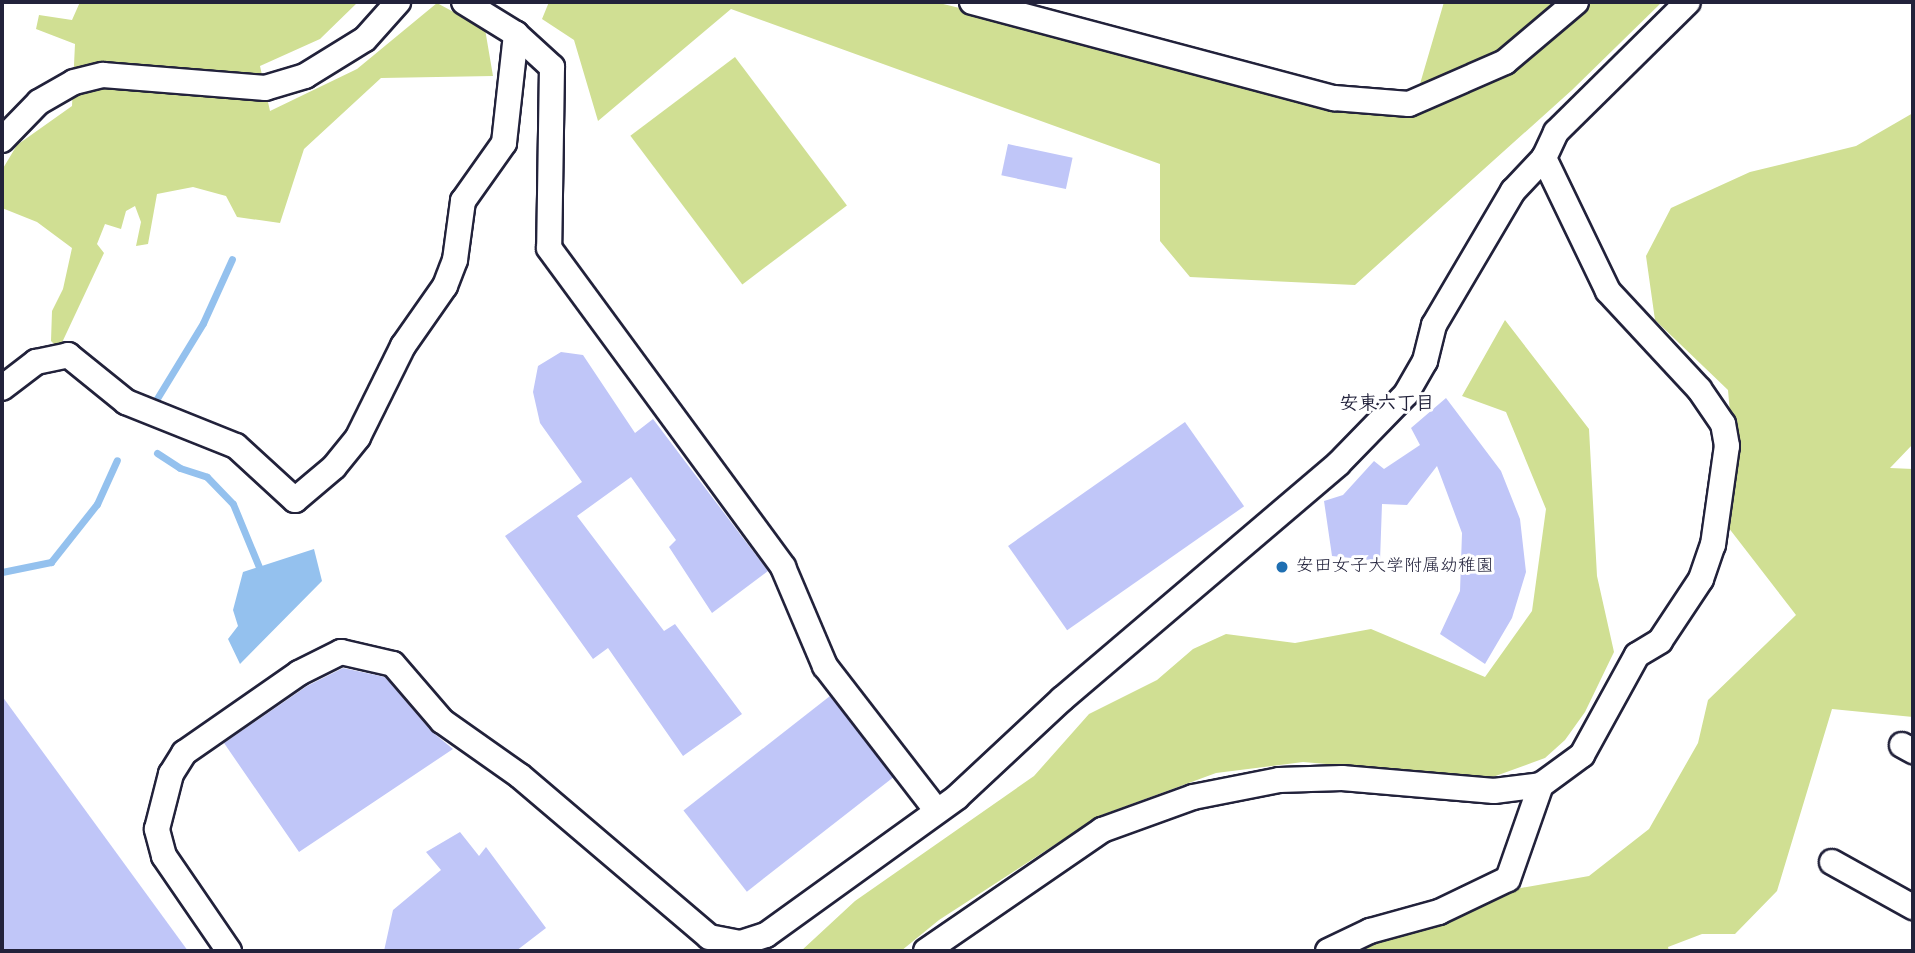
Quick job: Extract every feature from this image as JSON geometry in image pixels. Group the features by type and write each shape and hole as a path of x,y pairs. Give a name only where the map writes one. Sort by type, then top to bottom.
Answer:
{"street":[{"path":"2,140 39,102 74,82 103,75 265,88 305,76 365,39 398,2"},
{"path":"464,2 516,34 552,67 549,248 783,567 825,666 937,811"},
{"path":"972,2 999,5 1334,98 1409,104 1505,62 1576,2"},
{"path":"229,951 164,856 157,829 172,774 184,754 299,673 341,652 393,664 442,721 520,776 709,937 722,943 766,935 937,811 1338,464 1406,394 1425,361 1441,314 1513,191 1544,158 1556,132 1688,2"},
{"path":"2,388 36,362 68,355 126,402 236,446 295,500 334,467 358,437 403,345 445,286 455,260 463,201 504,143 516,34"},
{"path":"926,951 1102,830 1193,797 1279,780 1342,778 1493,792 1541,785 1582,755 1637,655 1660,641 1701,579 1713,545 1727,446 1723,424 1699,389 1608,291 1544,158"},
{"path":"1328,951 1370,931 1438,912 1508,879 1541,785"},
{"path":"1832,862 1913,908"}],"green space":[{"path":"80,2 358,2 320,39 260,66 270,111 357,69 437,3 485,29 493,76 381,78 304,149 280,223 237,217 226,196 193,187 157,194 148,244 136,246 141,222 135,206 126,211 121,229 105,224 97,244 104,253 59,349 51,341 52,311 63,289 72,248 37,222 2,208 2,170 17,145 72,106 75,44 36,29 39,15 72,20"},
{"path":"549,2 935,2 1410,118 1444,2 1662,2 1572,90 1355,285 1190,277 1160,241 1160,164 731,9 598,121 574,40 542,19"},
{"path":"735,57 847,206 742,284 630,136"},
{"path":"1913,113 1913,444 1890,468 1913,469 1913,717 1832,709 1777,891 1735,934 1702,934 1668,947 1669,951 1357,951 1373,941 1521,888 1589,876 1649,829 1698,743 1708,700 1796,615 1728,527 1734,460 1728,390 1655,320 1646,256 1671,208 1750,172 1856,146"},
{"path":"1505,320 1589,429 1597,576 1614,652 1585,712 1565,740 1545,758 1490,778 1303,762 1216,773 1099,816 939,920 901,951 801,951 855,901 1034,776 1089,714 1157,680 1193,649 1226,634 1295,643 1371,629 1485,677 1532,611 1546,509 1506,412 1462,396"}],"water":[{"path":"314,549 322,581 240,664 228,639 238,626 233,610 243,572"}],"building":[{"path":"1008,144 1073,158 1066,189 1001,175"},
{"path":"561,352 583,355 635,433 653,419 768,571 712,613 669,547 676,540 631,477 577,516 664,631 675,624 742,714 683,756 608,648 593,659 505,536 582,482 540,423 533,392 538,366"},
{"path":"1446,398 1501,471 1520,519 1526,572 1512,618 1485,664 1440,634 1460,591 1462,533 1437,466 1407,505 1382,504 1380,561 1332,556 1324,501 1343,495 1374,461 1384,469 1420,445 1411,428"},
{"path":"1185,422 1244,506 1067,630 1008,546"},
{"path":"343,668 385,677 431,731 453,749 299,852 224,743 307,686"},
{"path":"2,696 188,951 2,951"},
{"path":"830,696 893,777 747,892 683,811"},
{"path":"460,832 479,856 486,847 546,928 516,951 384,951 393,910 441,870 426,852"}],"waterway":[{"path":"153,405 203,323 232,259"},
{"path":"157,453 180,468 207,477 233,504 259,567"},
{"path":"2,572 51,562 97,504 117,460"}],"place":[{"name":"安田女子大学附属幼稚園","path":"1282,567"}],"district":[{"name":"安東六丁目","path":"1387,405"}]}
